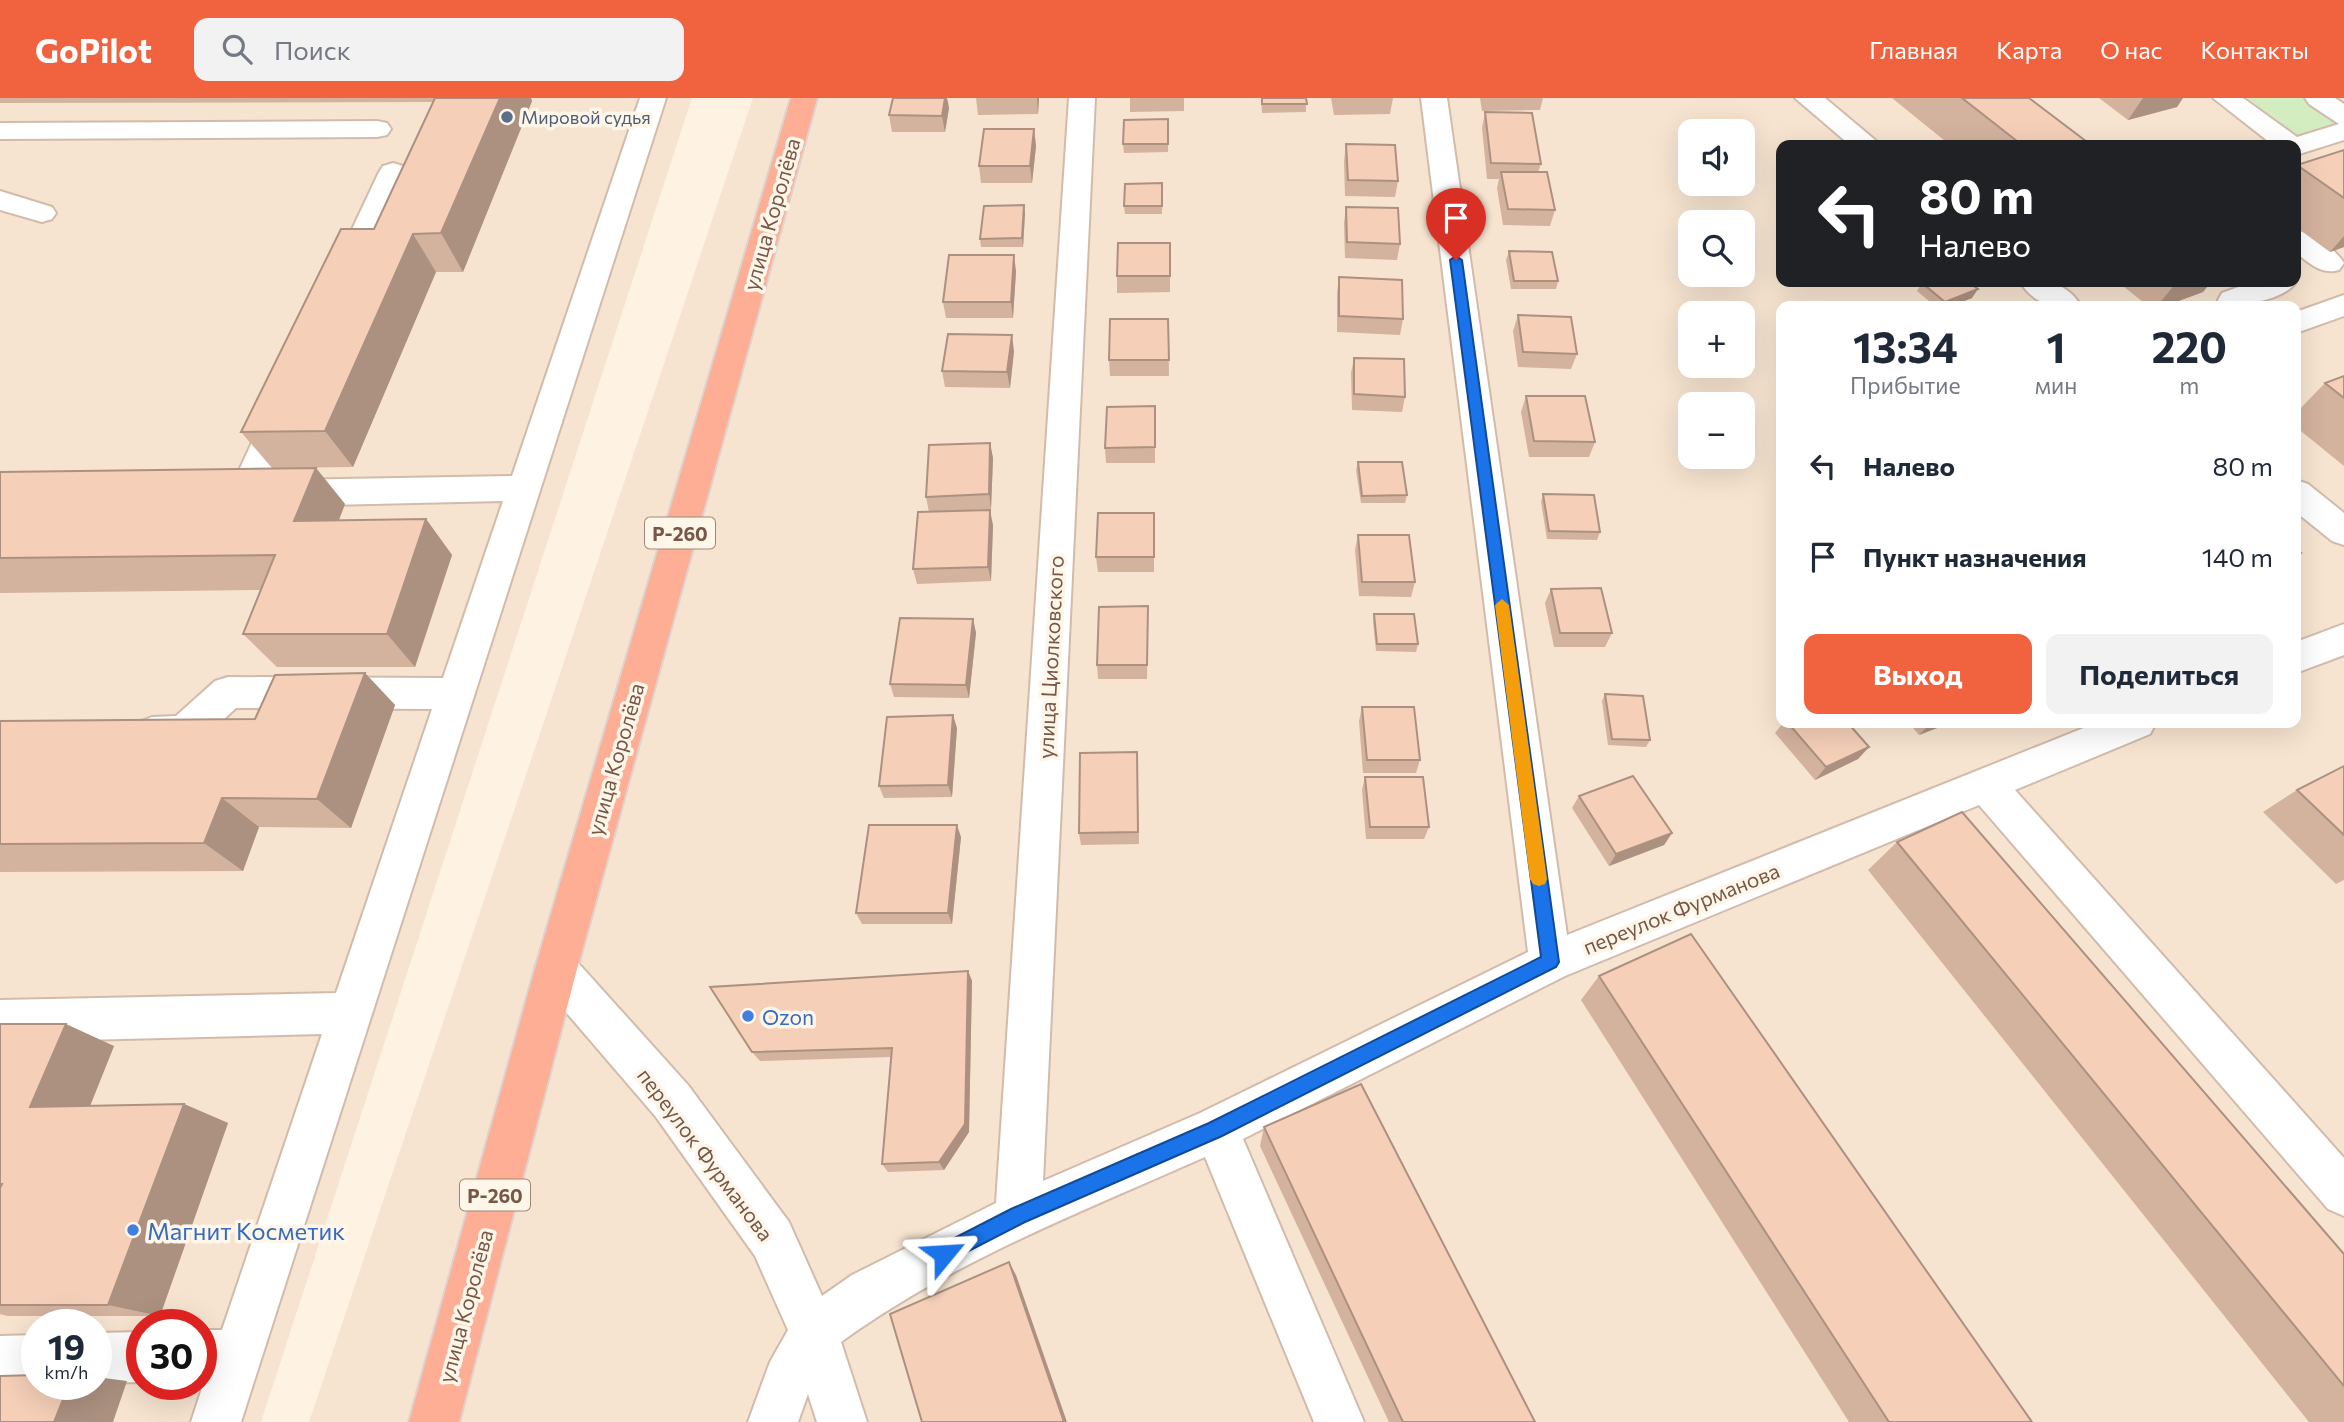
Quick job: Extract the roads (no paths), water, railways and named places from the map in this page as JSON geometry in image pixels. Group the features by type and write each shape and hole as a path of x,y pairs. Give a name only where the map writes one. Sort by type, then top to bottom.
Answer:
{"highway":[{"name":"улица Королёва","path":"434,1422 556,969 804,98"}],"street":[{"path":"216,1422 220,1355 350,1013 653,98"},
{"name":"улица Циолковского","path":"1018,1216 1082,98"},
{"path":"1434,98 1550,962"},
{"path":"1808,98 1861,140"},
{"path":"2226,98 2283,140"},
{"path":"2318,98 2344,117"},
{"path":"0,131 377,129"},
{"path":"2301,145 2344,131"},
{"path":"336,296 393,172"},
{"path":"0,200 42,212"},
{"path":"2301,243 2329,263 2301,274"},
{"path":"2041,287 2060,301"},
{"path":"2228,296 2262,287"},
{"path":"2301,322 2344,305"},
{"path":"296,383 231,495 524,488"},
{"path":"2301,497 2344,532"},
{"path":"2301,656 2344,639"},
{"path":"118,734 184,732 228,692 455,694"},
{"name":"переулок Фурманова","path":"556,969 672,1101 772,1239 813,1332 869,1292 1018,1216 1216,1129 1550,962 2125,728"},
{"path":"1985,784 2344,1193"},
{"path":"0,1021 350,1013"},
{"path":"1216,1129 1339,1422"},
{"path":"773,1422 788,1380 813,1332"},
{"path":"813,1332 842,1422"},
{"path":"0,1361 21,1360"}],"place":[{"name":"Мировой судья","path":"507,117"},
{"name":"Ozon","path":"748,1016"},
{"name":"Магнит Косметик","path":"133,1230"}]}
